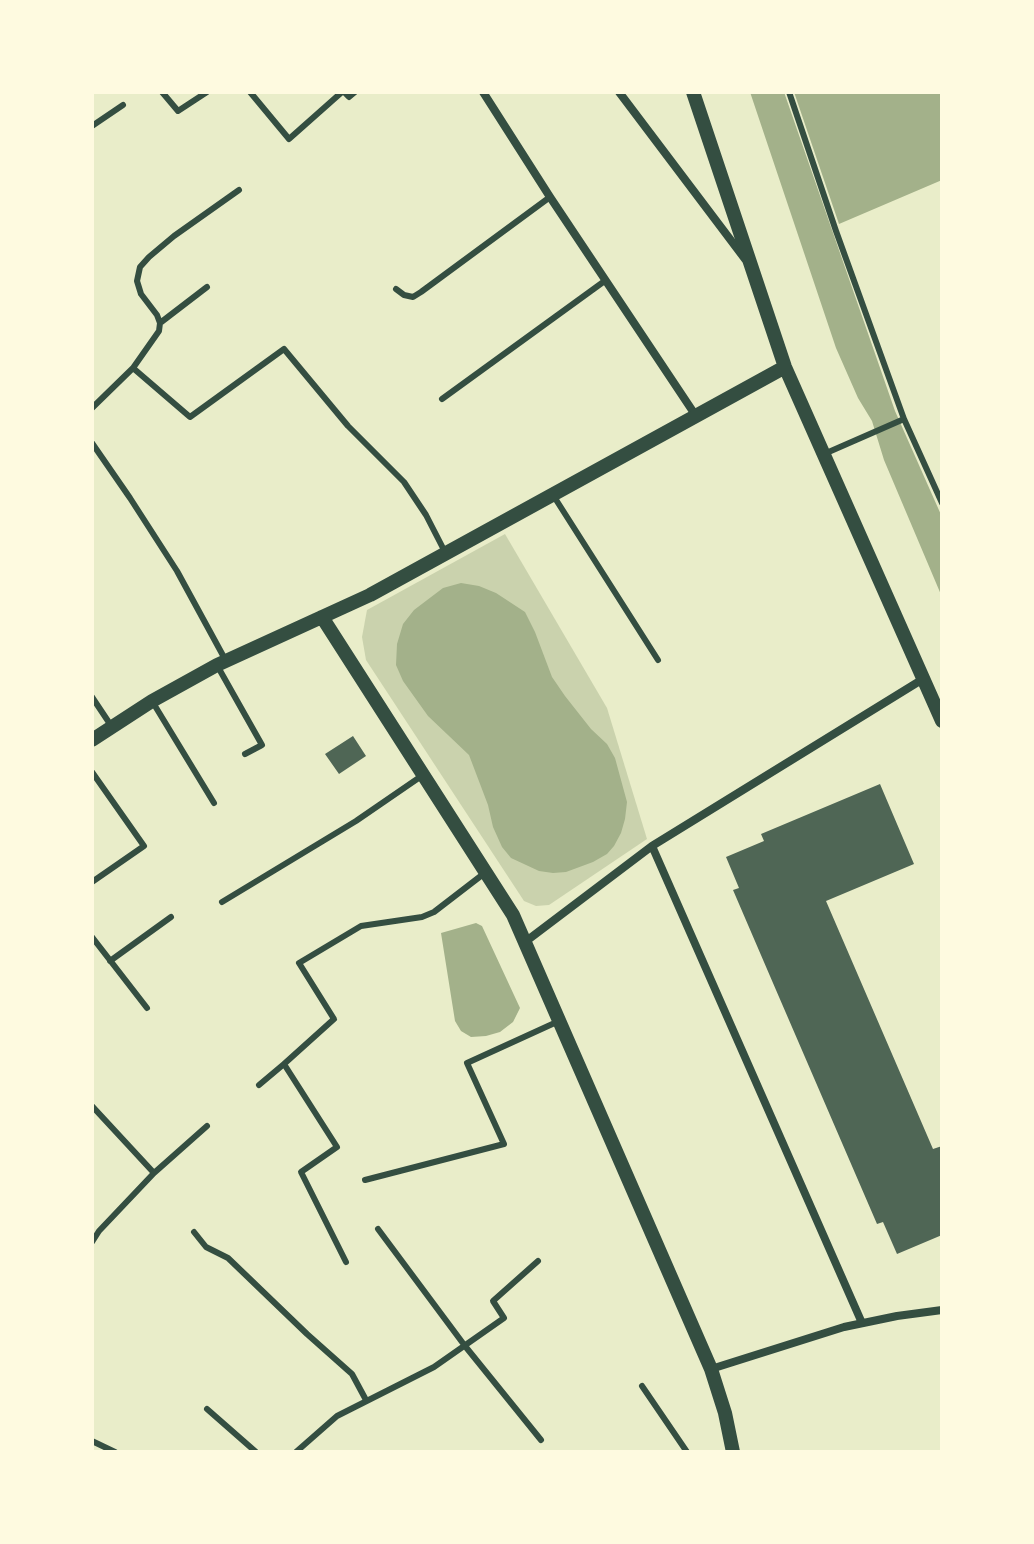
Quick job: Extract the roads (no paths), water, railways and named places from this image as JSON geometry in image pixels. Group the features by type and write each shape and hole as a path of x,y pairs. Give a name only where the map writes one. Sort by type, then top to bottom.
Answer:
{"street":[{"path":"483,92 696,416"},
{"path":"619,92 753,270"},
{"path":"693,92 785,367 942,721"},
{"path":"92,740 152,701 222,663 370,595 785,367"},
{"path":"322,617 513,915 711,1369 733,1452"},
{"path":"525,942 652,846 923,679"},
{"path":"652,846 862,1323"},
{"path":"711,1369 844,1327 942,1310"}],"lane":[{"path":"162,92 178,111 207,92"},
{"path":"250,92 289,139 343,92 349,97 355,92"},
{"path":"789,92 903,419 942,503"},
{"path":"92,126 123,105"},
{"path":"92,408 133,368 159,331 157,315 141,294 137,281 140,267 174,236 239,190"},
{"path":"396,289 413,297 550,197"},
{"path":"442,399 606,280"},
{"path":"160,323 207,287"},
{"path":"133,368 190,417 284,349 348,426 404,482 446,554"},
{"path":"824,454 903,419"},
{"path":"92,443 177,571 262,745 245,754"},
{"path":"553,495 658,660"},
{"path":"92,697 112,727"},
{"path":"152,701 214,803"},
{"path":"92,772 144,846 92,882"},
{"path":"222,902 356,821 423,775"},
{"path":"259,1085 334,1019 299,963 361,926 422,917 434,912 486,872"},
{"path":"110,961 171,917"},
{"path":"92,937 147,1008"},
{"path":"365,1180 504,1144 467,1063 559,1021"},
{"path":"284,1064 337,1147 301,1172 346,1262"},
{"path":"92,1106 154,1173"},
{"path":"92,1242 154,1173 207,1126"},
{"path":"378,1229 465,1346 541,1440"},
{"path":"194,1232 206,1247 228,1258 352,1374 366,1400"},
{"path":"296,1452 337,1416 434,1367 504,1318 493,1301 538,1261"},
{"path":"642,1386 687,1452"},
{"path":"207,1409 256,1452"},
{"path":"94,1444 115,1452"}]}
